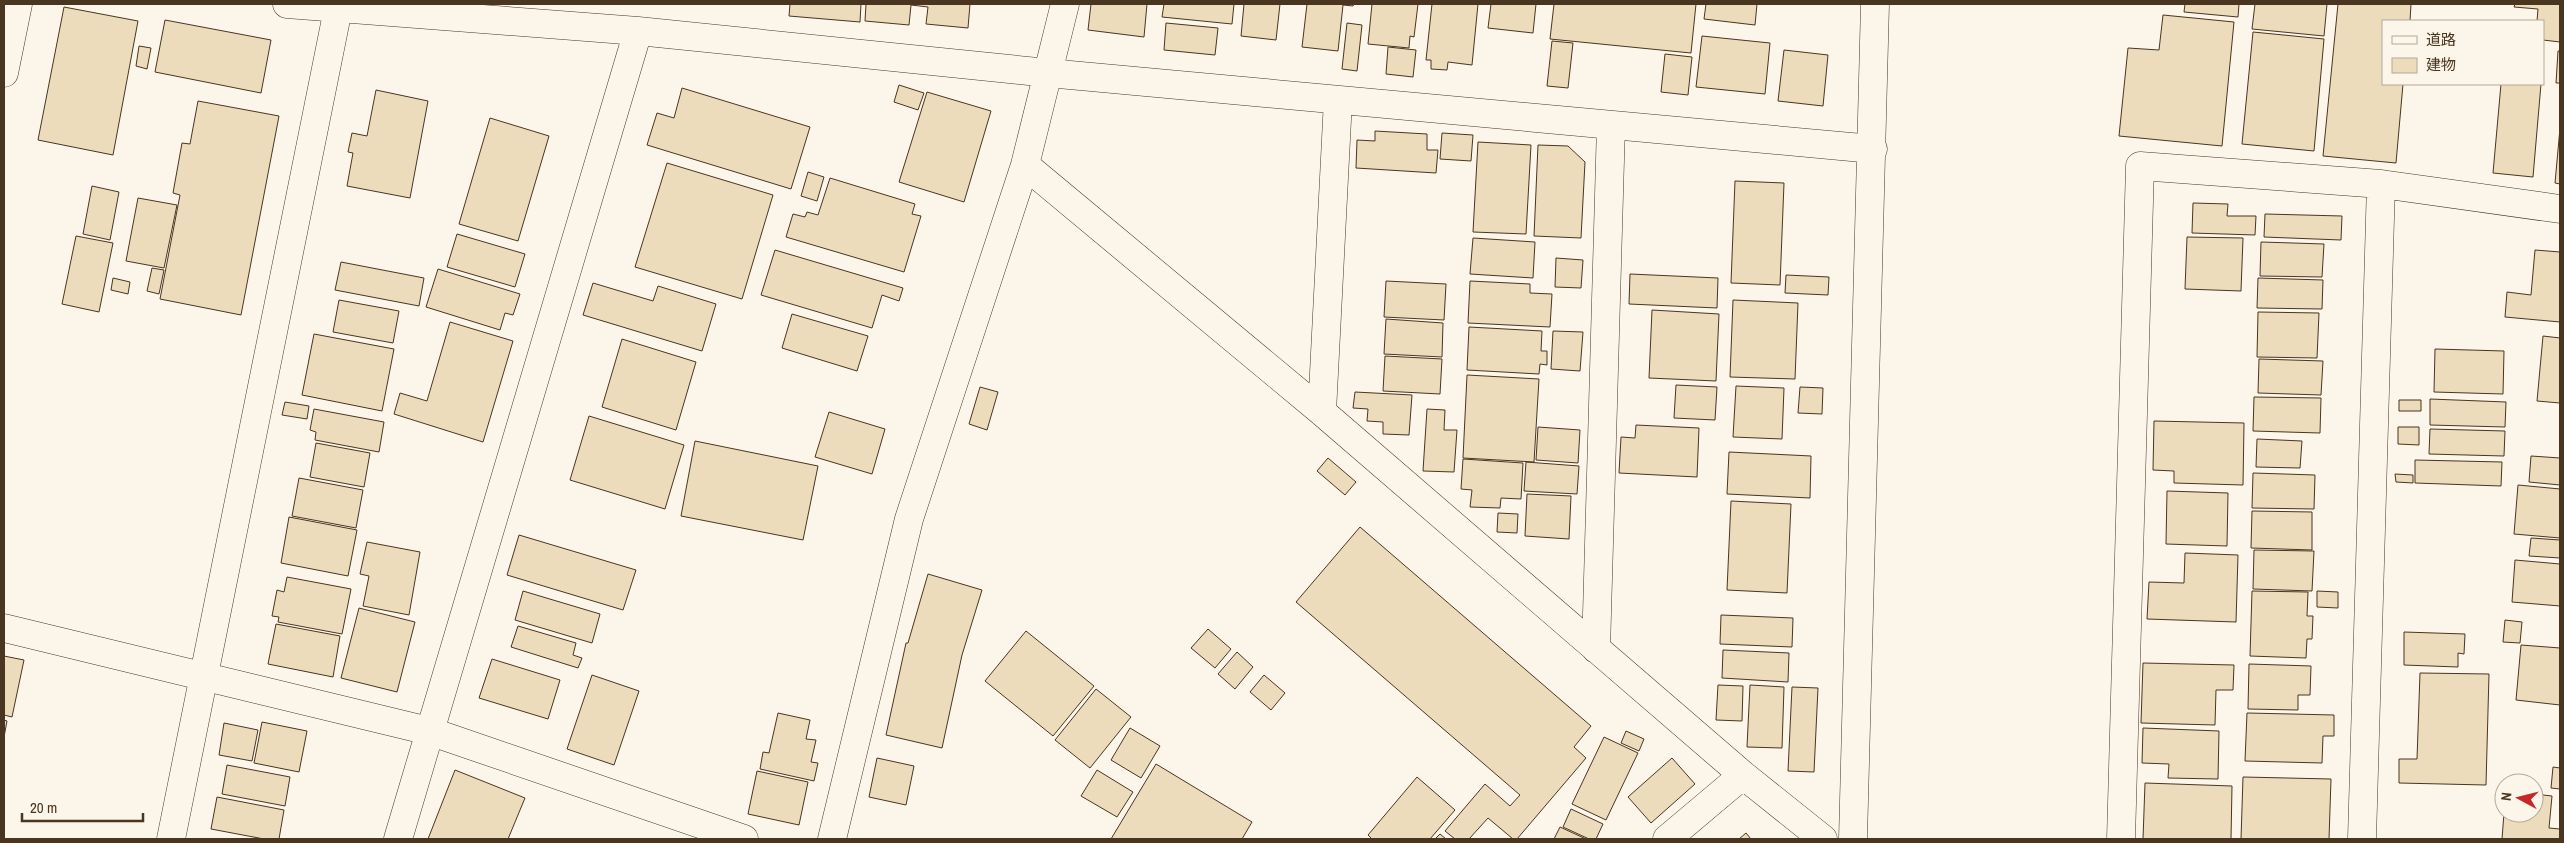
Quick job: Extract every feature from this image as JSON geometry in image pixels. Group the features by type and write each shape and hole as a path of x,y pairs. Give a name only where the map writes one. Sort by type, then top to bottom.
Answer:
{"street":[{"path":"4,73 18,4"},
{"path":"288,4 339,6 638,30 1338,100 1873,149"},
{"path":"832,839 909,519 1024,164 1065,4"},
{"path":"1853,839 1873,149 1875,4"},
{"path":"172,839 339,6"},
{"path":"398,839 638,30"},
{"path":"1322,412 1338,100"},
{"path":"1596,649 1611,125"},
{"path":"1024,164 1322,412 1743,775 1823,839"},
{"path":"2121,839 2140,166 2381,184 2560,209"},
{"path":"2362,839 2381,184"},
{"path":"4,628 429,731 744,839"},
{"path":"1667,839 1743,775"}],"building":[{"path":"790,4 861,4 860,22 789,16"},
{"path":"866,4 970,4 968,28 926,24 928,7 911,5 909,25 865,21"},
{"path":"1091,4 1147,4 1144,37 1088,30"},
{"path":"1164,4 1234,4 1232,24 1162,17"},
{"path":"1244,4 1280,4 1276,40 1241,36"},
{"path":"1307,4 1354,4 1353,6 1343,5 1338,51 1302,47"},
{"path":"1372,4 1418,4 1414,37 1410,36 1409,48 1368,44"},
{"path":"1432,4 1478,4 1472,65 1448,62 1447,70 1431,69 1431,60 1426,60"},
{"path":"1491,4 1536,4 1533,33 1488,28"},
{"path":"1554,4 1696,4 1691,53 1550,39"},
{"path":"1706,4 1757,4 1755,25 1704,19"},
{"path":"2185,4 2239,4 2238,17 2184,12"},
{"path":"2255,4 2327,4 2324,36 2252,29"},
{"path":"2338,4 2411,4 2410,20 2382,20 2382,85 2403,85 2396,163 2323,156"},
{"path":"2515,4 2560,4 2560,42 2544,40 2544,20 2537,20 2538,9 2514,7"},
{"path":"64,7 138,21 113,155 38,140"},
{"path":"2163,15 2234,22 2222,146 2119,136 2128,48 2159,50"},
{"path":"165,20 271,40 261,93 155,72"},
{"path":"1166,23 1218,28 1215,55 1164,50"},
{"path":"1347,23 1362,25 1357,71 1342,69"},
{"path":"2253,32 2324,39 2314,151 2242,144"},
{"path":"1702,36 1770,43 1765,94 1696,87"},
{"path":"1552,41 1573,43 1568,88 1547,86"},
{"path":"139,46 151,48 147,69 136,66"},
{"path":"1388,47 1416,50 1413,77 1386,74"},
{"path":"1784,50 1828,55 1823,106 1778,101"},
{"path":"2558,51 2560,51 2560,83 2556,83"},
{"path":"1665,54 1692,57 1688,95 1661,92"},
{"path":"899,85 924,93 918,110 894,102"},
{"path":"2501,85 2541,85 2533,177 2493,173"},
{"path":"682,88 810,127 791,189 647,145 657,113 674,118"},
{"path":"376,90 428,101 410,198 347,186 353,153 348,152 352,133 367,136"},
{"path":"927,92 991,111 964,202 899,182"},
{"path":"198,101 279,116 241,315 160,299 180,195 173,193 182,143 190,144"},
{"path":"490,118 549,136 518,241 459,224"},
{"path":"2560,128 2560,184 2555,183"},
{"path":"1375,131 1427,134 1427,150 1438,150 1436,173 1356,168 1357,140 1375,141"},
{"path":"1442,133 1473,135 1471,161 1440,159"},
{"path":"1478,142 1531,145 1526,234 1473,232"},
{"path":"1538,145 1568,146 1585,162 1581,238 1534,236"},
{"path":"667,163 773,195 742,299 635,267"},
{"path":"808,172 824,177 817,201 801,196"},
{"path":"830,178 915,204 912,214 921,216 904,272 786,237 793,214 805,217 807,212 818,215"},
{"path":"1735,181 1784,183 1780,285 1731,283"},
{"path":"92,186 119,192 110,240 83,234"},
{"path":"138,198 177,205 164,268 126,261"},
{"path":"2193,203 2228,204 2227,216 2256,216 2255,235 2192,233"},
{"path":"2265,214 2342,216 2341,240 2264,237"},
{"path":"457,234 525,254 515,287 447,267"},
{"path":"76,236 113,243 99,312 62,304"},
{"path":"2187,237 2243,238 2241,291 2185,289"},
{"path":"1473,238 1535,242 1533,278 1470,274"},
{"path":"2261,242 2324,244 2322,277 2260,276"},
{"path":"775,250 903,288 899,301 882,295 872,328 761,295"},
{"path":"2535,250 2560,252 2560,322 2505,317 2507,292 2531,295"},
{"path":"1556,258 1583,260 1581,288 1555,287"},
{"path":"341,262 424,278 419,306 335,290"},
{"path":"152,268 164,270 159,294 147,291"},
{"path":"438,269 520,294 513,315 505,313 500,330 426,307"},
{"path":"1630,274 1718,278 1717,308 1629,304"},
{"path":"1786,275 1829,277 1828,295 1785,293"},
{"path":"113,278 130,282 128,294 111,290"},
{"path":"2258,278 2323,280 2322,309 2257,308"},
{"path":"1386,281 1446,284 1444,320 1384,317"},
{"path":"1470,281 1530,284 1530,293 1552,294 1550,327 1468,323"},
{"path":"593,283 653,301 658,286 716,304 702,351 583,315"},
{"path":"339,300 399,311 393,343 333,332"},
{"path":"1733,300 1798,303 1795,379 1730,377"},
{"path":"1652,310 1719,314 1716,381 1649,378"},
{"path":"2258,312 2319,313 2317,358 2257,357"},
{"path":"792,314 868,336 857,371 782,348"},
{"path":"1386,319 1443,323 1442,357 1384,354"},
{"path":"450,322 513,341 483,442 394,414 400,393 427,401"},
{"path":"1469,327 1542,331 1541,351 1547,351 1547,365 1540,364 1539,374 1467,370"},
{"path":"1553,331 1583,332 1580,371 1551,369"},
{"path":"314,334 394,349 382,411 302,395"},
{"path":"2543,336 2560,338 2560,403 2537,401"},
{"path":"622,339 696,362 676,430 602,407"},
{"path":"2435,349 2504,351 2503,394 2434,392"},
{"path":"1385,356 1442,359 1440,394 1383,391"},
{"path":"2259,359 2323,361 2321,395 2258,393"},
{"path":"1467,375 1539,379 1534,462 1463,458"},
{"path":"1676,385 1717,387 1715,420 1674,418"},
{"path":"1736,386 1784,388 1782,439 1733,437"},
{"path":"980,387 998,392 987,430 969,424"},
{"path":"1800,387 1823,388 1822,414 1798,413"},
{"path":"1355,392 1412,395 1409,435 1383,434 1383,422 1367,421 1368,409 1353,408"},
{"path":"2254,397 2321,398 2320,433 2253,431"},
{"path":"2430,399 2506,402 2505,427 2430,425"},
{"path":"2399,400 2421,400 2421,411 2399,411"},
{"path":"285,402 309,406 307,419 282,415"},
{"path":"314,409 384,422 379,452 315,440 316,432 310,430"},
{"path":"1427,409 1445,410 1444,430 1457,430 1454,472 1423,471"},
{"path":"829,412 885,429 872,474 815,457"},
{"path":"589,416 684,445 665,509 570,480"},
{"path":"2154,421 2244,423 2243,485 2174,483 2174,471 2153,470"},
{"path":"1636,425 1699,428 1697,477 1619,473 1621,437 1635,438"},
{"path":"1538,427 1580,430 1578,463 1536,460"},
{"path":"2398,427 2419,427 2419,445 2398,444"},
{"path":"2430,429 2505,431 2504,456 2429,454"},
{"path":"2257,439 2302,441 2300,468 2256,467"},
{"path":"695,441 818,466 803,540 681,516"},
{"path":"316,443 370,453 364,487 310,477"},
{"path":"1729,452 1811,456 1810,498 1727,494"},
{"path":"2531,456 2560,458 2560,485 2529,482"},
{"path":"1328,458 1356,482 1345,495 1317,471"},
{"path":"1463,459 1523,463 1521,499 1501,498 1500,508 1470,507 1472,490 1461,489"},
{"path":"2415,460 2502,462 2501,486 2415,483"},
{"path":"1526,462 1579,466 1577,494 1524,491"},
{"path":"2253,473 2315,475 2314,509 2252,508"},
{"path":"2395,474 2413,475 2413,483 2396,482"},
{"path":"299,478 363,490 356,528 292,516"},
{"path":"2518,485 2560,489 2560,538 2514,534"},
{"path":"2167,491 2228,493 2227,546 2166,544"},
{"path":"1527,494 1571,496 1569,539 1525,536"},
{"path":"1731,501 1791,504 1787,593 1727,590"},
{"path":"2252,511 2312,512 2312,550 2251,548"},
{"path":"1498,513 1518,514 1517,533 1497,532"},
{"path":"289,517 357,530 348,576 281,563"},
{"path":"1360,527 1591,726 1574,747 1586,758 1517,839 1513,839 1488,818 1469,839 1455,839 1445,831 1485,784 1510,806 1520,795 1296,602"},
{"path":"519,535 636,570 623,610 507,575"},
{"path":"2531,538 2560,540 2560,558 2529,556"},
{"path":"367,542 420,552 409,615 363,606 369,576 360,574"},
{"path":"2254,550 2314,551 2312,591 2253,589"},
{"path":"2185,553 2238,555 2236,622 2147,619 2149,582 2184,583"},
{"path":"2515,560 2560,564 2560,606 2512,602"},
{"path":"928,574 982,590 962,655 942,748 886,735 906,643 908,643"},
{"path":"287,577 351,589 342,634 278,622 279,617 272,616 277,590 284,592"},
{"path":"523,591 600,614 592,643 515,620"},
{"path":"2252,591 2308,592 2307,616 2313,616 2312,639 2307,639 2306,658 2250,656"},
{"path":"2317,591 2338,592 2338,608 2317,607"},
{"path":"359,608 415,622 397,692 341,678"},
{"path":"1721,615 1793,618 1792,647 1720,644"},
{"path":"2505,620 2522,622 2520,643 2503,642"},
{"path":"276,624 340,636 333,677 268,664"},
{"path":"518,626 576,643 573,655 582,658 578,668 511,647"},
{"path":"1208,629 1231,649 1215,668 1191,648"},
{"path":"1026,631 1094,686 1053,736 985,681"},
{"path":"2404,632 2465,634 2464,654 2458,653 2458,667 2404,665"},
{"path":"2521,645 2560,648 2560,705 2516,700"},
{"path":"1723,650 1789,653 1788,682 1722,678"},
{"path":"1237,652 1253,667 1235,689 1218,674"},
{"path":"4,656 24,660 12,717 4,715"},
{"path":"492,659 560,680 548,719 479,698"},
{"path":"2143,663 2234,665 2233,690 2216,690 2215,725 2141,723"},
{"path":"2249,664 2311,666 2310,695 2298,695 2298,710 2248,709"},
{"path":"2420,673 2489,674 2486,785 2399,783 2399,759 2417,759"},
{"path":"592,675 639,691 614,765 567,749"},
{"path":"1264,675 1285,693 1271,710 1250,692"},
{"path":"1718,685 1743,686 1742,721 1716,720"},
{"path":"1750,685 1784,687 1782,748 1747,747"},
{"path":"1792,687 1818,688 1814,772 1788,771"},
{"path":"1096,689 1131,717 1090,768 1055,740"},
{"path":"778,713 810,720 806,739 816,740 811,762 818,763 814,781 760,769 763,752 769,753"},
{"path":"2247,713 2334,715 2334,736 2323,736 2322,763 2245,761"},
{"path":"4,720 7,721 4,737"},
{"path":"262,722 307,731 299,772 254,763"},
{"path":"224,723 258,730 252,761 219,755"},
{"path":"1130,728 1160,746 1141,778 1111,760"},
{"path":"2143,728 2219,731 2218,779 2168,778 2169,764 2142,763"},
{"path":"1626,731 1644,739 1639,751 1621,743"},
{"path":"1604,737 1638,753 1606,820 1572,804"},
{"path":"877,758 914,766 906,805 869,797"},
{"path":"1672,758 1695,784 1651,823 1628,797"},
{"path":"1156,764 1252,822 1242,839 1111,839"},
{"path":"227,765 290,777 285,806 222,794"},
{"path":"2553,767 2560,768 2560,789 2551,788"},
{"path":"455,770 525,798 508,839 428,839"},
{"path":"1097,770 1133,792 1117,817 1081,796"},
{"path":"757,771 808,782 799,825 748,814"},
{"path":"1417,777 1455,810 1430,839 1372,839 1368,835"},
{"path":"2243,777 2331,779 2329,839 2241,839"},
{"path":"2145,783 2232,786 2231,839 2143,839"},
{"path":"2544,795 2552,796 2549,828 2560,829 2560,839 2502,839 2503,823 2544,823"},
{"path":"217,797 284,810 279,839 264,839 211,829"},
{"path":"1571,809 1603,824 1596,839 1589,839 1563,827"},
{"path":"1560,827 1586,839 1554,839"},
{"path":"1746,833 1751,839 1739,839"},
{"path":"1440,834 1446,839 1435,839"}]}
